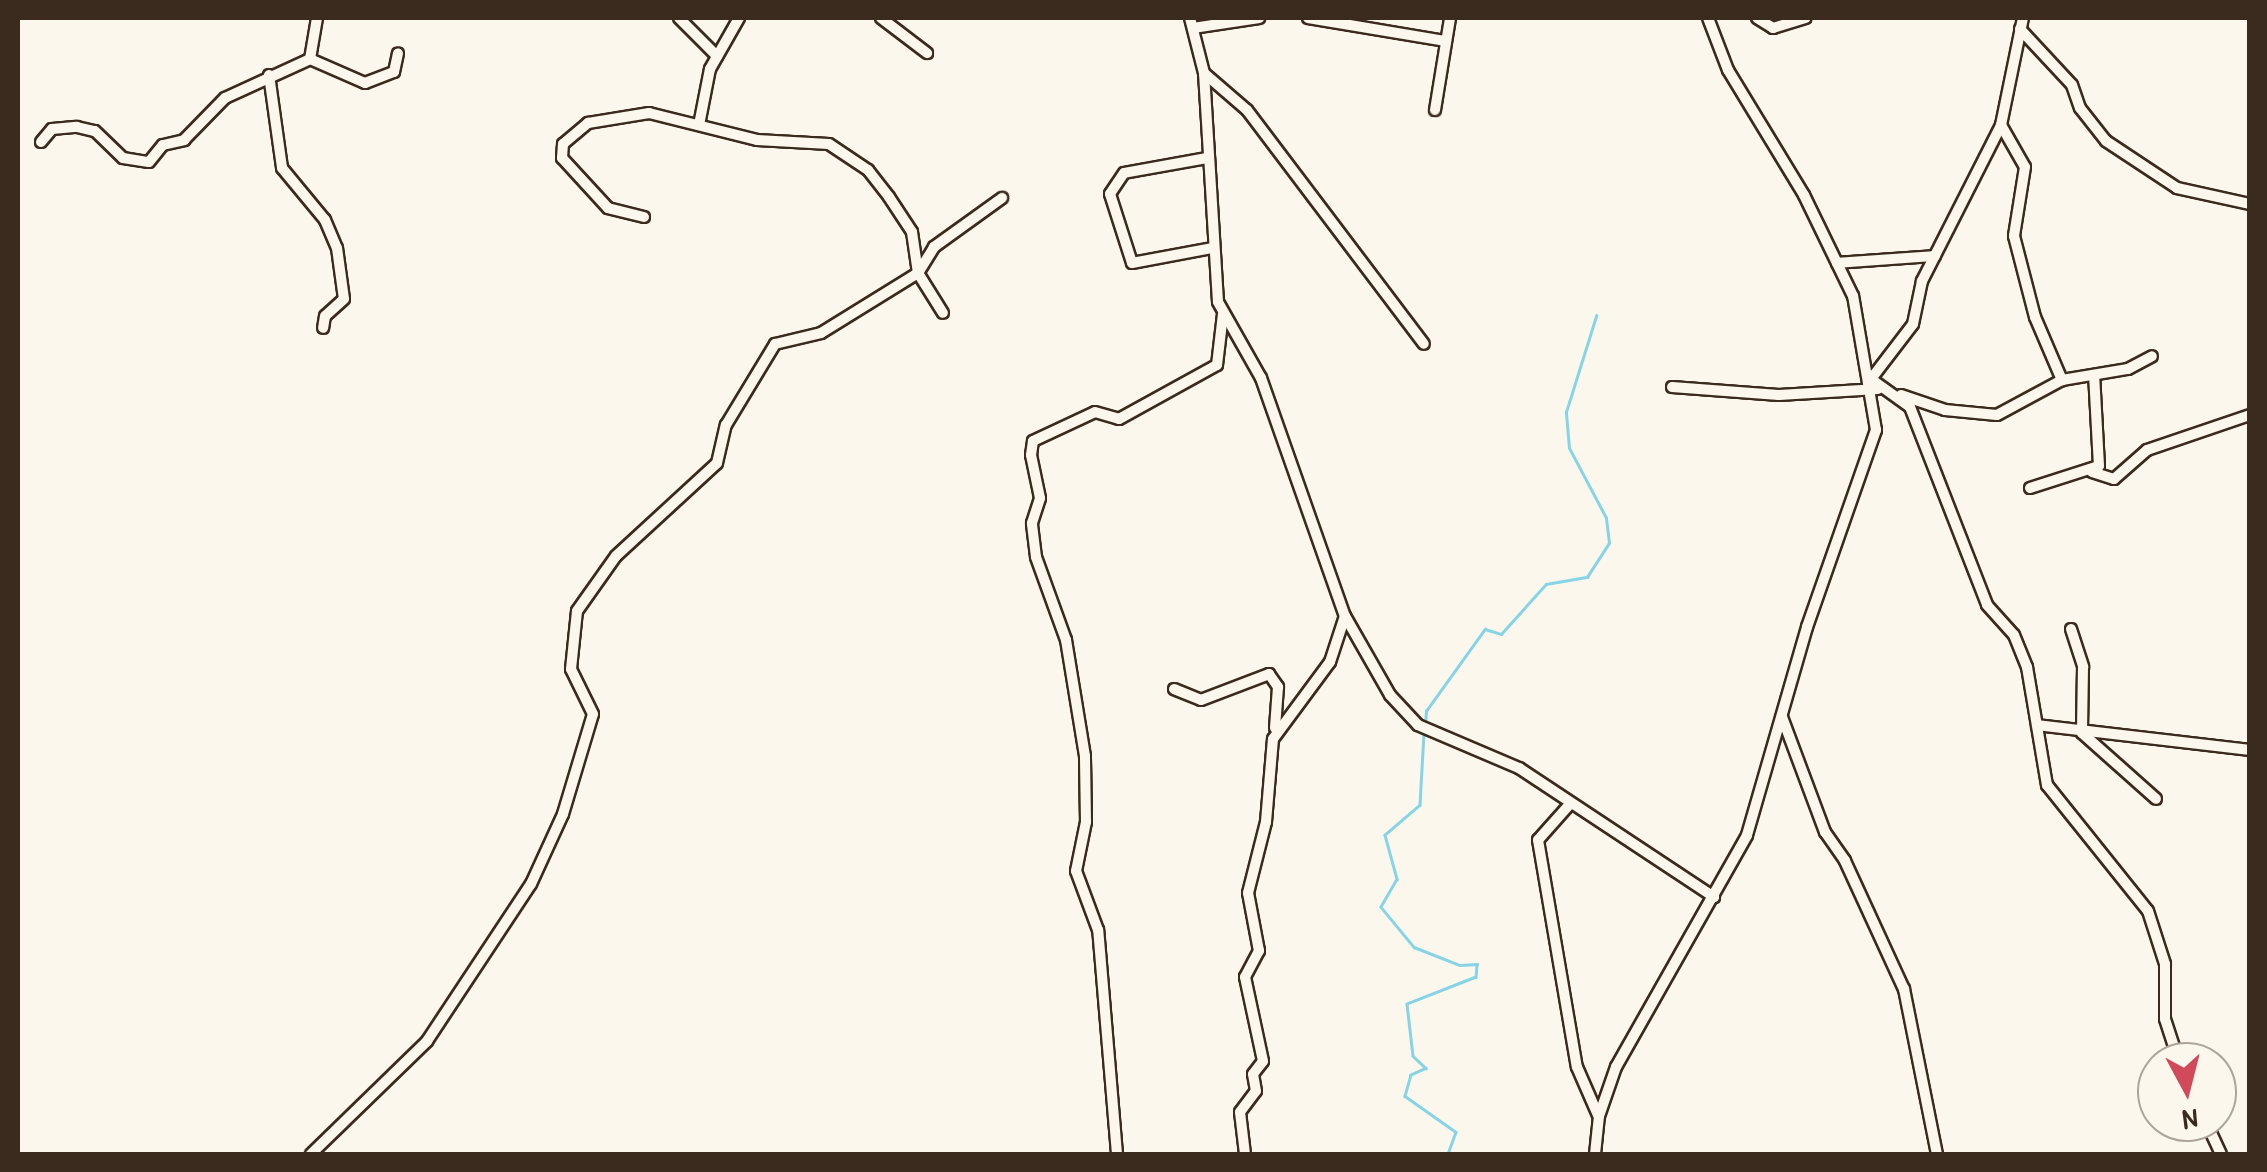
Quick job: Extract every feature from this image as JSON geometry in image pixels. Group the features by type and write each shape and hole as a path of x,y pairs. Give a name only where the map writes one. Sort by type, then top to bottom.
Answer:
{"street":[{"path":"310,59 317,18"},
{"path":"679,18 717,56"},
{"path":"698,125 717,56 739,18"},
{"path":"881,18 927,53"},
{"path":"1117,1154 1098,930 1076,871 1088,798 1085,756 1066,640 1036,557 1032,523 1040,498 1031,455 1033,441 1095,412 1119,418 1217,365 1222,313 1212,248 1204,73 1192,23 1259,18"},
{"path":"1308,18 1446,41"},
{"path":"1435,110 1450,18"},
{"path":"1595,1154 1599,1116 1616,1067 1747,835 1876,430 1872,384 1857,310 1837,263 1728,70 1708,18"},
{"path":"1757,18 1773,28 1806,18"},
{"path":"1872,384 1913,324 1934,256 2002,125 2022,23"},
{"path":"2022,23 2072,85 2080,108 2106,140 2177,188 2250,204"},
{"path":"41,142 45,132 77,127 95,130 123,158 149,162 163,145 184,140 225,98 269,75 310,59 366,83 394,72 398,54"},
{"path":"1204,73 1247,110 1424,344"},
{"path":"269,75 282,168 324,220 336,248 344,299 325,316 323,328"},
{"path":"644,217 608,208 562,158 563,144 608,116 649,113 758,140 829,144 868,170 912,232 918,273 943,313"},
{"path":"2002,125 2026,167 2014,236 2035,316 2062,380"},
{"path":"1207,158 1124,174 1110,194 1132,262 1212,248"},
{"path":"311,1154 427,1041 531,884 563,814 593,714 571,669 577,611 616,556 717,463 726,425 775,344 821,332 918,273 934,247 1002,198"},
{"path":"1837,263 1934,256"},
{"path":"1222,313 1261,378 1345,616 1390,694 1423,726 1519,768 1714,898"},
{"path":"1672,387 1779,395 1872,384 1982,417 2009,411 2062,380 2094,375 2152,356"},
{"path":"2092,472 2103,457 2094,375"},
{"path":"1900,395 1987,605 2014,635 2036,725 2039,760 2057,804 2148,910 2165,964 2165,1019 2172,1042"},
{"path":"2030,488 2092,472 2114,479 2147,450 2250,415"},
{"path":"1275,729 1330,662 1345,616"},
{"path":"2071,630 2083,667 2082,733 2156,799"},
{"path":"1174,689 1200,700 1269,674 1278,687 1260,857 1248,893 1259,950 1245,977 1262,1061 1253,1074 1256,1091 1240,1112 1245,1154"},
{"path":"1782,717 1824,832 1872,914 1904,989 1937,1154"},
{"path":"2036,725 2250,750"},
{"path":"1570,804 1538,840 1577,1067 1599,1116"}],"waterway":[{"path":"1425,725 1426,711 1485,629 1501,634 1546,584 1587,577 1609,543 1606,518 1569,448 1566,412 1596,316"},
{"path":"1424,733 1420,805 1385,835 1397,879 1381,907 1414,947 1460,965 1477,964 1476,977 1407,1004 1413,1056 1426,1068 1411,1075 1405,1096 1456,1132 1448,1154"}]}
